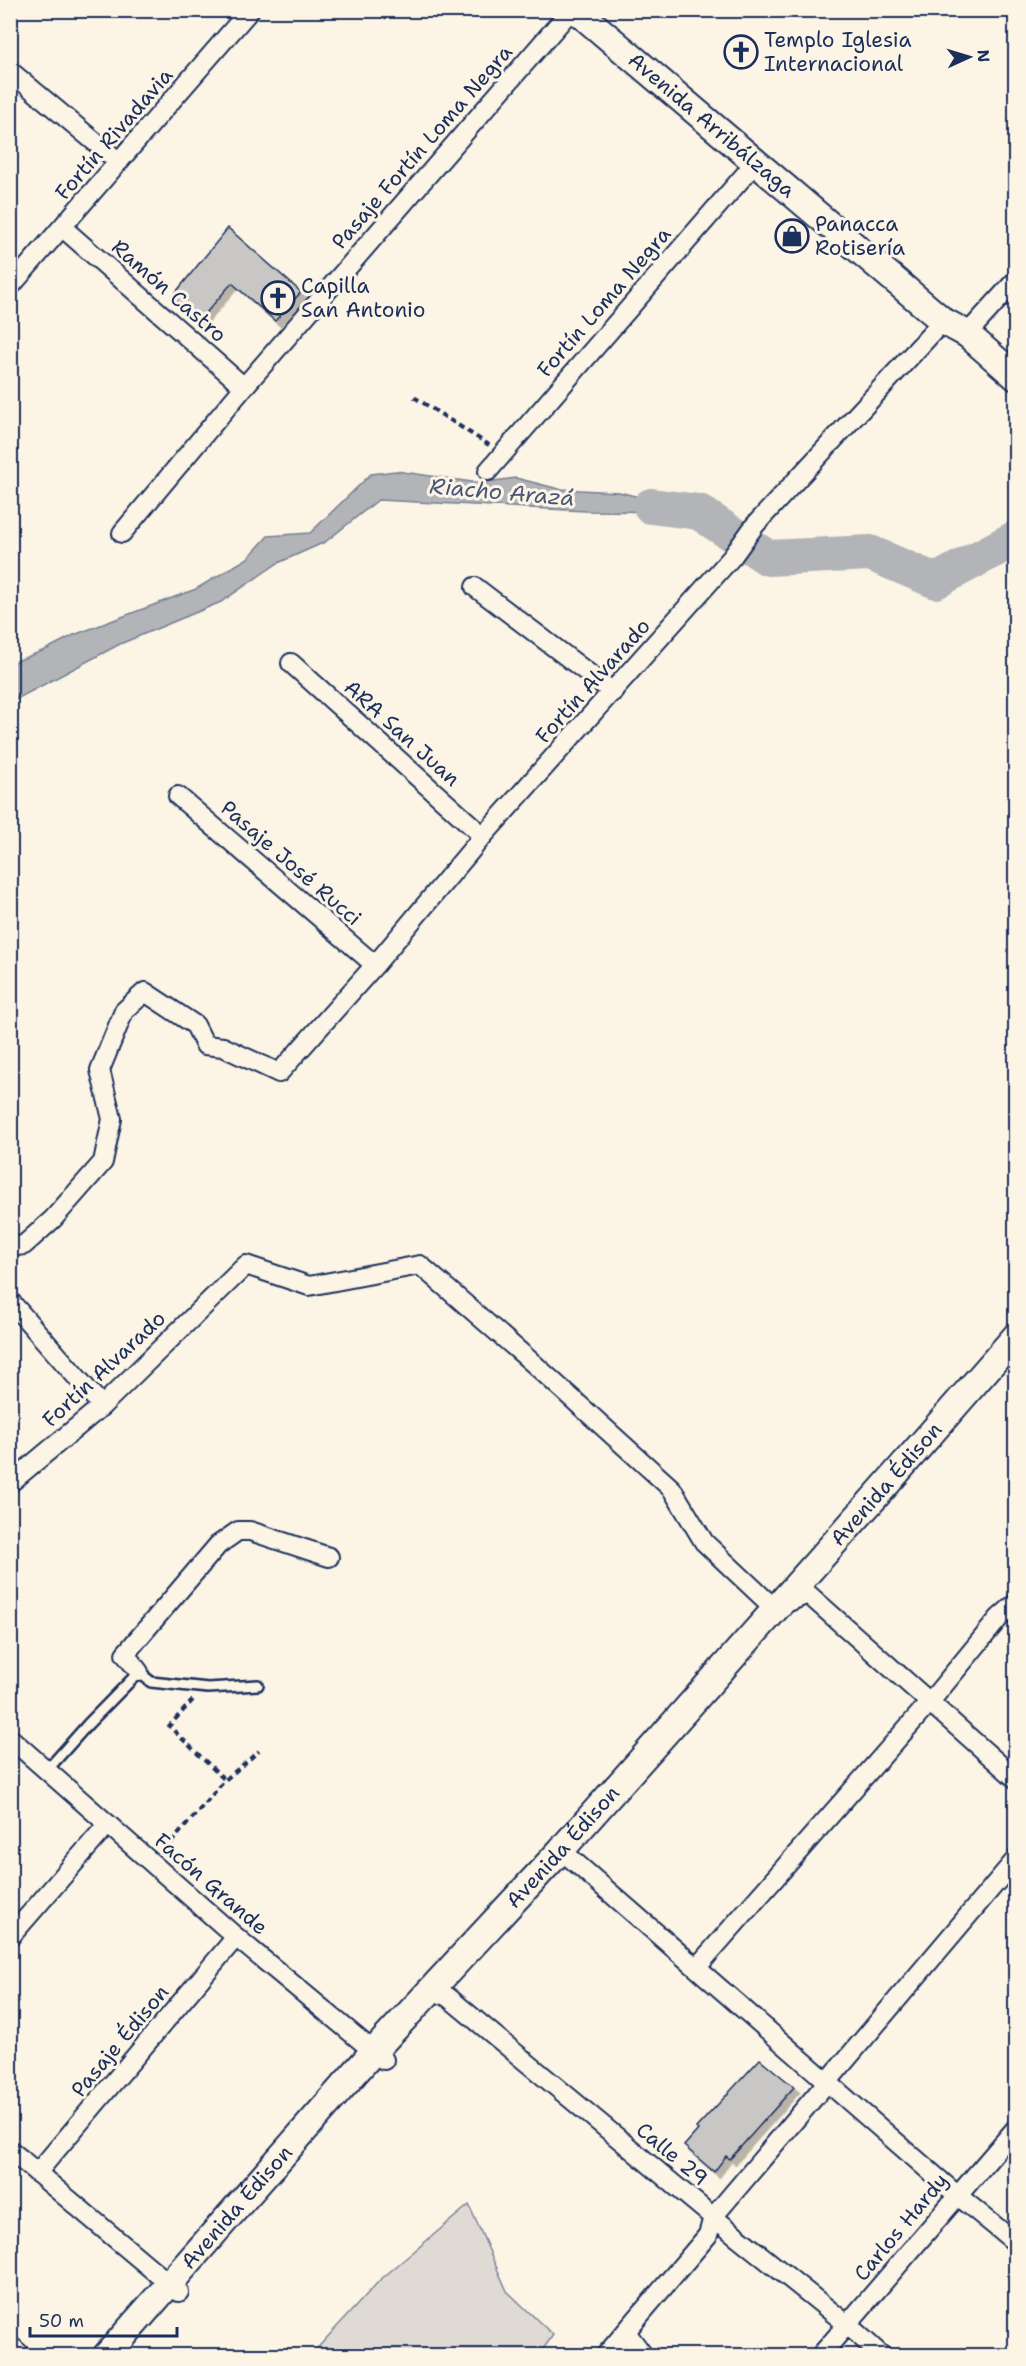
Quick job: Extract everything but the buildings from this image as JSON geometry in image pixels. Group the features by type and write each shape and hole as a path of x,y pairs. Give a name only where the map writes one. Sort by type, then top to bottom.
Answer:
{"main road":[{"name":"Avenida Arribálzaga","path":"576,10 943,321 967,334 1016,377"},
{"name":"Avenida Édison","path":"567,1854 774,1608 891,1479 1015,1348"},
{"name":"Avenida Édison","path":"106,2355 174,2287 379,2056 440,1993 808,1594 1015,1348"},
{"name":"Avenida Édison","path":"123,2355 174,2287"}],"street":[{"name":"Fortín Rivadavia","path":"10,287 250,10"},
{"name":"Pasaje Fortín Loma Negra","path":"122,533 244,387 571,10"},
{"path":"10,71 118,162"},
{"name":"Fortín Loma Negra","path":"488,471 755,163"},
{"name":"Ramón Castro","path":"63,228 244,387"},
{"path":"967,334 1016,280"},
{"name":"Fortín Alvarado","path":"10,1247 24,1245 53,1219 103,1162 112,1119 100,1070 124,1011 145,992 195,1025 206,1045 223,1047 279,1072 375,965 483,837 732,557 755,525 943,321"},
{"path":"474,587 613,692"},
{"name":"ARA San Juan","path":"291,663 483,837"},
{"name":"Pasaje José Rucci","path":"178,796 375,965"},
{"name":"Fortín Alvarado","path":"10,1483 102,1406 246,1265 309,1286 420,1265 672,1489 704,1542 774,1608"},
{"path":"10,1301 102,1406"},
{"path":"139,1672 125,1654 218,1545 238,1531 250,1532 329,1557"},
{"path":"774,1608 808,1594 1016,1779"},
{"path":"698,1967 929,1703 999,1618 1016,1603"},
{"name":"Facón Grande","path":"10,1738 48,1769 236,1937 379,2056"},
{"path":"10,1937 108,1824"},
{"path":"567,1854 957,2195 1016,2243"},
{"path":"605,2355 708,2235 713,2217 1016,1859"},
{"name":"Pasaje Édison","path":"37,2173 236,1937"},
{"name":"Calle 29","path":"440,1993 882,2355"},
{"name":"Carlos Hardy","path":"820,2355 1016,2128"},
{"path":"10,2150 174,2287"},
{"path":"626,2332 645,2355"},
{"path":"10,2345 22,2355"}],"lane":[{"path":"48,1769 139,1672 151,1682 205,1688 258,1685"}],"path":[{"path":"414,398 502,454"},
{"path":"205,1688 169,1726 225,1780"},
{"path":"154,1863 225,1780 259,1751"}],"shaded area":[{"path":"469,2205 507,2291 553,2335 539,2355 311,2355 380,2280"}],"water":[{"path":"396,471 479,483 516,478 559,489 619,492 699,512 586,511 378,500 325,542 278,563 221,602 120,644 11,702 11,663 45,650 74,635 196,589 248,558 268,536 310,533 371,474"}],"waterway":[{"name":"Riacho Arazá","path":"651,506 699,512 768,558 870,553 936,581 1016,538"}],"place":[{"name":"Templo Iglesia Internacional","path":"741,52"},
{"name":"Panacca Rotisería","path":"792,236"},
{"name":"Capilla San Antonio","path":"278,298"}]}
